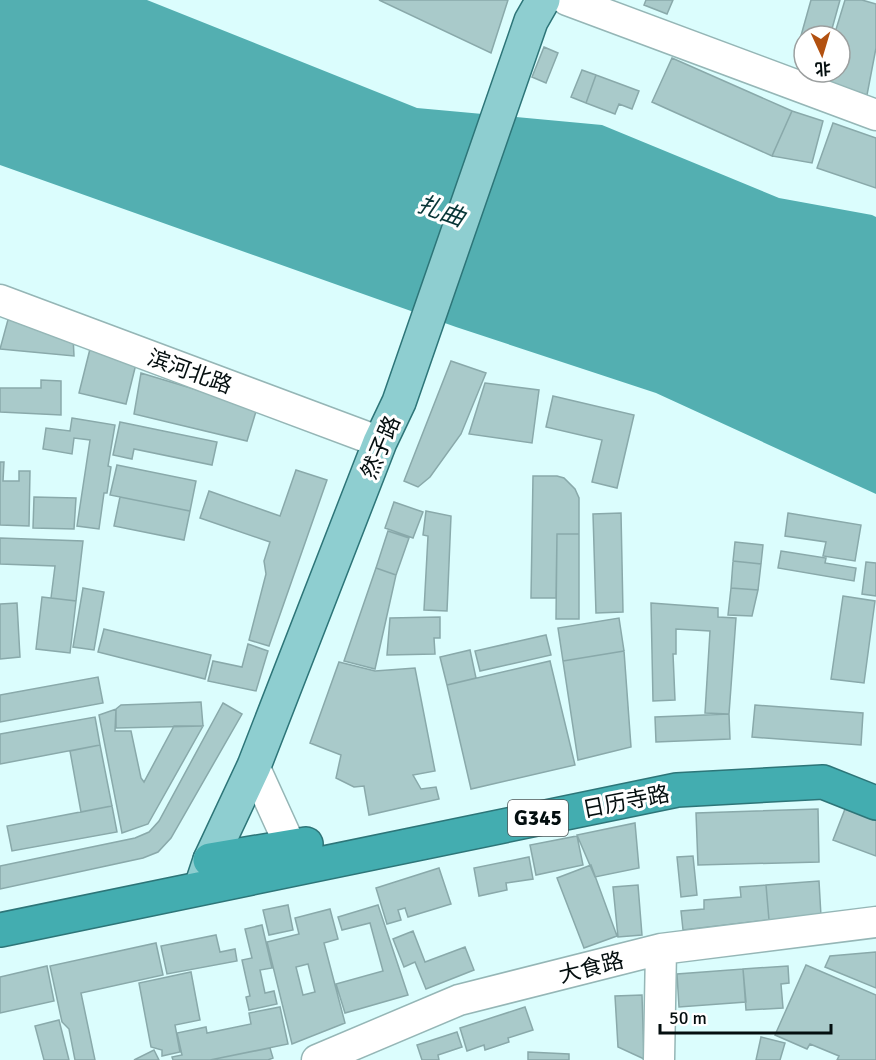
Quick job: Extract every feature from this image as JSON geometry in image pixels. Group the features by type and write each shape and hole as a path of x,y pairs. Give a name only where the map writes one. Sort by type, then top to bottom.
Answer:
{"highway":[{"name":"日历寺路","path":"295,857 677,768 826,767 876,784"},
{"name":"日历寺路","path":"205,874 677,790 824,782 876,803"},
{"name":"G345","path":"0,930 205,874"}],"main road":[{"name":"然子路","path":"205,874 254,766 380,442 399,402 537,11"}],"street":[{"path":"567,0 876,115"},
{"name":"滨河北路","path":"0,300 380,442"},
{"path":"254,766 295,857"},
{"name":"大食路","path":"317,1060 459,1000 661,949 876,922"},
{"path":"661,949 665,1052"}],"water":[{"name":"扎曲","path":"0,0 147,0 417,108 602,125 779,198 876,217 876,494 656,393 456,327 0,165"}],"building":[{"path":"379,0 508,0 491,53"},
{"path":"646,0 673,0 667,14 644,5"},
{"path":"811,0 840,0 833,24 804,24"},
{"path":"845,0 862,0 876,4 876,48 867,95 831,84 852,84 852,24 838,24"},
{"path":"544,47 558,53 546,83 532,77"},
{"path":"672,58 792,111 772,156 652,102"},
{"path":"582,70 596,75 586,103 571,97"},
{"path":"596,75 639,91 632,109 619,104 615,114 586,103"},
{"path":"792,111 823,121 812,163 772,156"},
{"path":"833,123 876,138 876,188 817,168"},
{"path":"9,316 73,336 74,356 0,349"},
{"path":"90,349 137,360 126,404 79,393"},
{"path":"451,361 486,373 461,434 430,477 418,487 404,481"},
{"path":"141,373 257,408 247,441 134,414"},
{"path":"41,380 61,381 61,415 0,412 0,388 41,388"},
{"path":"485,383 539,390 532,443 469,434"},
{"path":"553,396 634,415 617,488 592,482 602,440 546,427"},
{"path":"72,418 115,425 108,466 111,467 107,493 104,493 99,529 77,526 90,440 74,438 72,454 43,449 46,428 70,431"},
{"path":"120,422 217,442 212,465 134,449 132,459 113,455"},
{"path":"0,462 4,462 3,481 19,481 19,471 30,471 29,526 0,525"},
{"path":"117,465 196,481 190,511 110,495"},
{"path":"296,470 327,480 269,646 249,640 266,574 264,561 270,542 200,518 209,491 280,516"},
{"path":"533,476 564,478 575,489 579,498 579,534 557,534 556,598 531,598"},
{"path":"34,497 76,498 74,529 33,528"},
{"path":"120,497 190,511 184,540 114,526"},
{"path":"394,502 423,512 413,538 385,528"},
{"path":"426,511 451,516 447,611 424,610 428,536 423,535"},
{"path":"621,513 623,612 596,613 593,514"},
{"path":"788,513 861,525 855,561 823,556 826,542 785,536"},
{"path":"388,531 409,538 396,575 376,568"},
{"path":"557,534 579,534 579,619 556,619"},
{"path":"0,538 83,541 76,601 51,598 55,566 0,564"},
{"path":"735,542 763,545 761,564 733,561"},
{"path":"781,551 826,558 825,563 856,568 854,581 778,568"},
{"path":"733,561 761,564 758,590 731,588"},
{"path":"866,562 876,563 876,596 862,594"},
{"path":"376,568 396,575 375,669 344,661"},
{"path":"83,588 104,592 94,650 73,647"},
{"path":"731,588 758,590 752,616 728,615"},
{"path":"843,596 875,601 864,683 831,679"},
{"path":"42,597 76,601 70,653 36,649"},
{"path":"17,603 20,657 0,659 0,604"},
{"path":"651,603 718,608 718,617 736,618 729,714 705,713 710,631 676,629 676,654 673,654 675,700 653,701"},
{"path":"440,617 440,638 434,638 435,654 387,655 390,618"},
{"path":"619,618 624,651 563,661 558,628"},
{"path":"104,629 211,655 205,679 98,652"},
{"path":"546,635 551,655 480,671 475,651"},
{"path":"248,644 268,651 256,691 208,681 213,661 242,667"},
{"path":"470,650 476,678 447,685 440,657"},
{"path":"624,651 631,747 578,760 563,661"},
{"path":"550,661 575,765 471,789 447,685"},
{"path":"339,662 375,671 415,668 435,771 413,775 421,789 436,787 439,799 369,815 364,786 354,787 336,778 341,755 310,743"},
{"path":"98,677 103,703 0,722 0,695"},
{"path":"201,702 203,726 116,728 116,709 121,705"},
{"path":"223,703 242,714 171,838 158,852 143,858 0,889 0,866 135,838 149,832 159,821"},
{"path":"755,705 863,713 861,745 752,737"},
{"path":"116,709 115,731 131,731 141,778 144,782 174,726 203,726 148,824 122,833 99,715"},
{"path":"729,714 730,739 656,742 655,717"},
{"path":"95,717 100,745 0,764 0,734"},
{"path":"100,745 112,806 81,812 70,751"},
{"path":"112,806 117,832 12,851 7,826"},
{"path":"818,809 819,862 698,865 696,813"},
{"path":"845,809 876,820 876,856 833,840"},
{"path":"635,823 639,868 595,877 577,835"},
{"path":"577,836 583,865 536,875 530,845"},
{"path":"693,856 697,895 681,897 677,857"},
{"path":"529,857 533,879 506,883 507,890 479,896 474,868"},
{"path":"591,865 617,936 584,948 557,878"},
{"path":"439,868 451,904 408,917 405,908 398,910 401,920 387,924 376,888"},
{"path":"819,881 821,916 769,920 766,885"},
{"path":"638,885 642,935 618,937 613,887"},
{"path":"766,885 769,920 683,930 681,911 704,909 704,900 741,897 740,887"},
{"path":"288,905 293,930 269,935 263,910"},
{"path":"378,905 408,995 345,1013 336,984 383,971 370,923 342,930 338,917"},
{"path":"330,909 338,939 324,943 345,1023 292,1044 267,942 299,934 295,918","holes":["308,964 315,992 303,995 296,967"]},
{"path":"262,925 272,968 260,970 265,993 274,991 277,1004 249,1010 246,997 250,996 242,960 252,958 245,929"},
{"path":"413,931 425,962 465,947 474,970 426,989 415,962 404,967 393,939"},
{"path":"216,935 220,952 235,949 237,961 167,974 161,946"},
{"path":"156,943 163,975 81,993 95,1060 75,1060 69,1029 62,1022 50,966"},
{"path":"876,952 876,988 825,967 830,956"},
{"path":"806,965 876,995 876,1060 837,1060 839,1056 810,1044 807,1049 775,1035"},
{"path":"47,966 54,1001 0,1013 0,977"},
{"path":"788,966 789,983 781,984 783,1008 746,1010 743,969"},
{"path":"743,969 746,1002 679,1007 677,974"},
{"path":"191,972 200,1020 175,1025 180,1052 162,1056 162,1050 151,1047 139,983"},
{"path":"642,995 644,1059 618,1047 615,996"},
{"path":"280,1007 288,1044 210,1060 173,1060 172,1057 182,1055 177,1033 206,1027 207,1033 251,1024 249,1013"},
{"path":"525,1007 533,1030 508,1038 509,1042 485,1050 484,1045 467,1051 460,1028"},
{"path":"59,1020 69,1060 44,1060 35,1026"},
{"path":"457,1032 462,1047 438,1055 439,1060 422,1060 417,1045"},
{"path":"761,1037 785,1043 780,1060 756,1060"},
{"path":"270,1048 273,1058 268,1060 210,1060"},
{"path":"154,1050 159,1060 134,1060"},
{"path":"528,1052 569,1054 569,1060 528,1060"}]}
